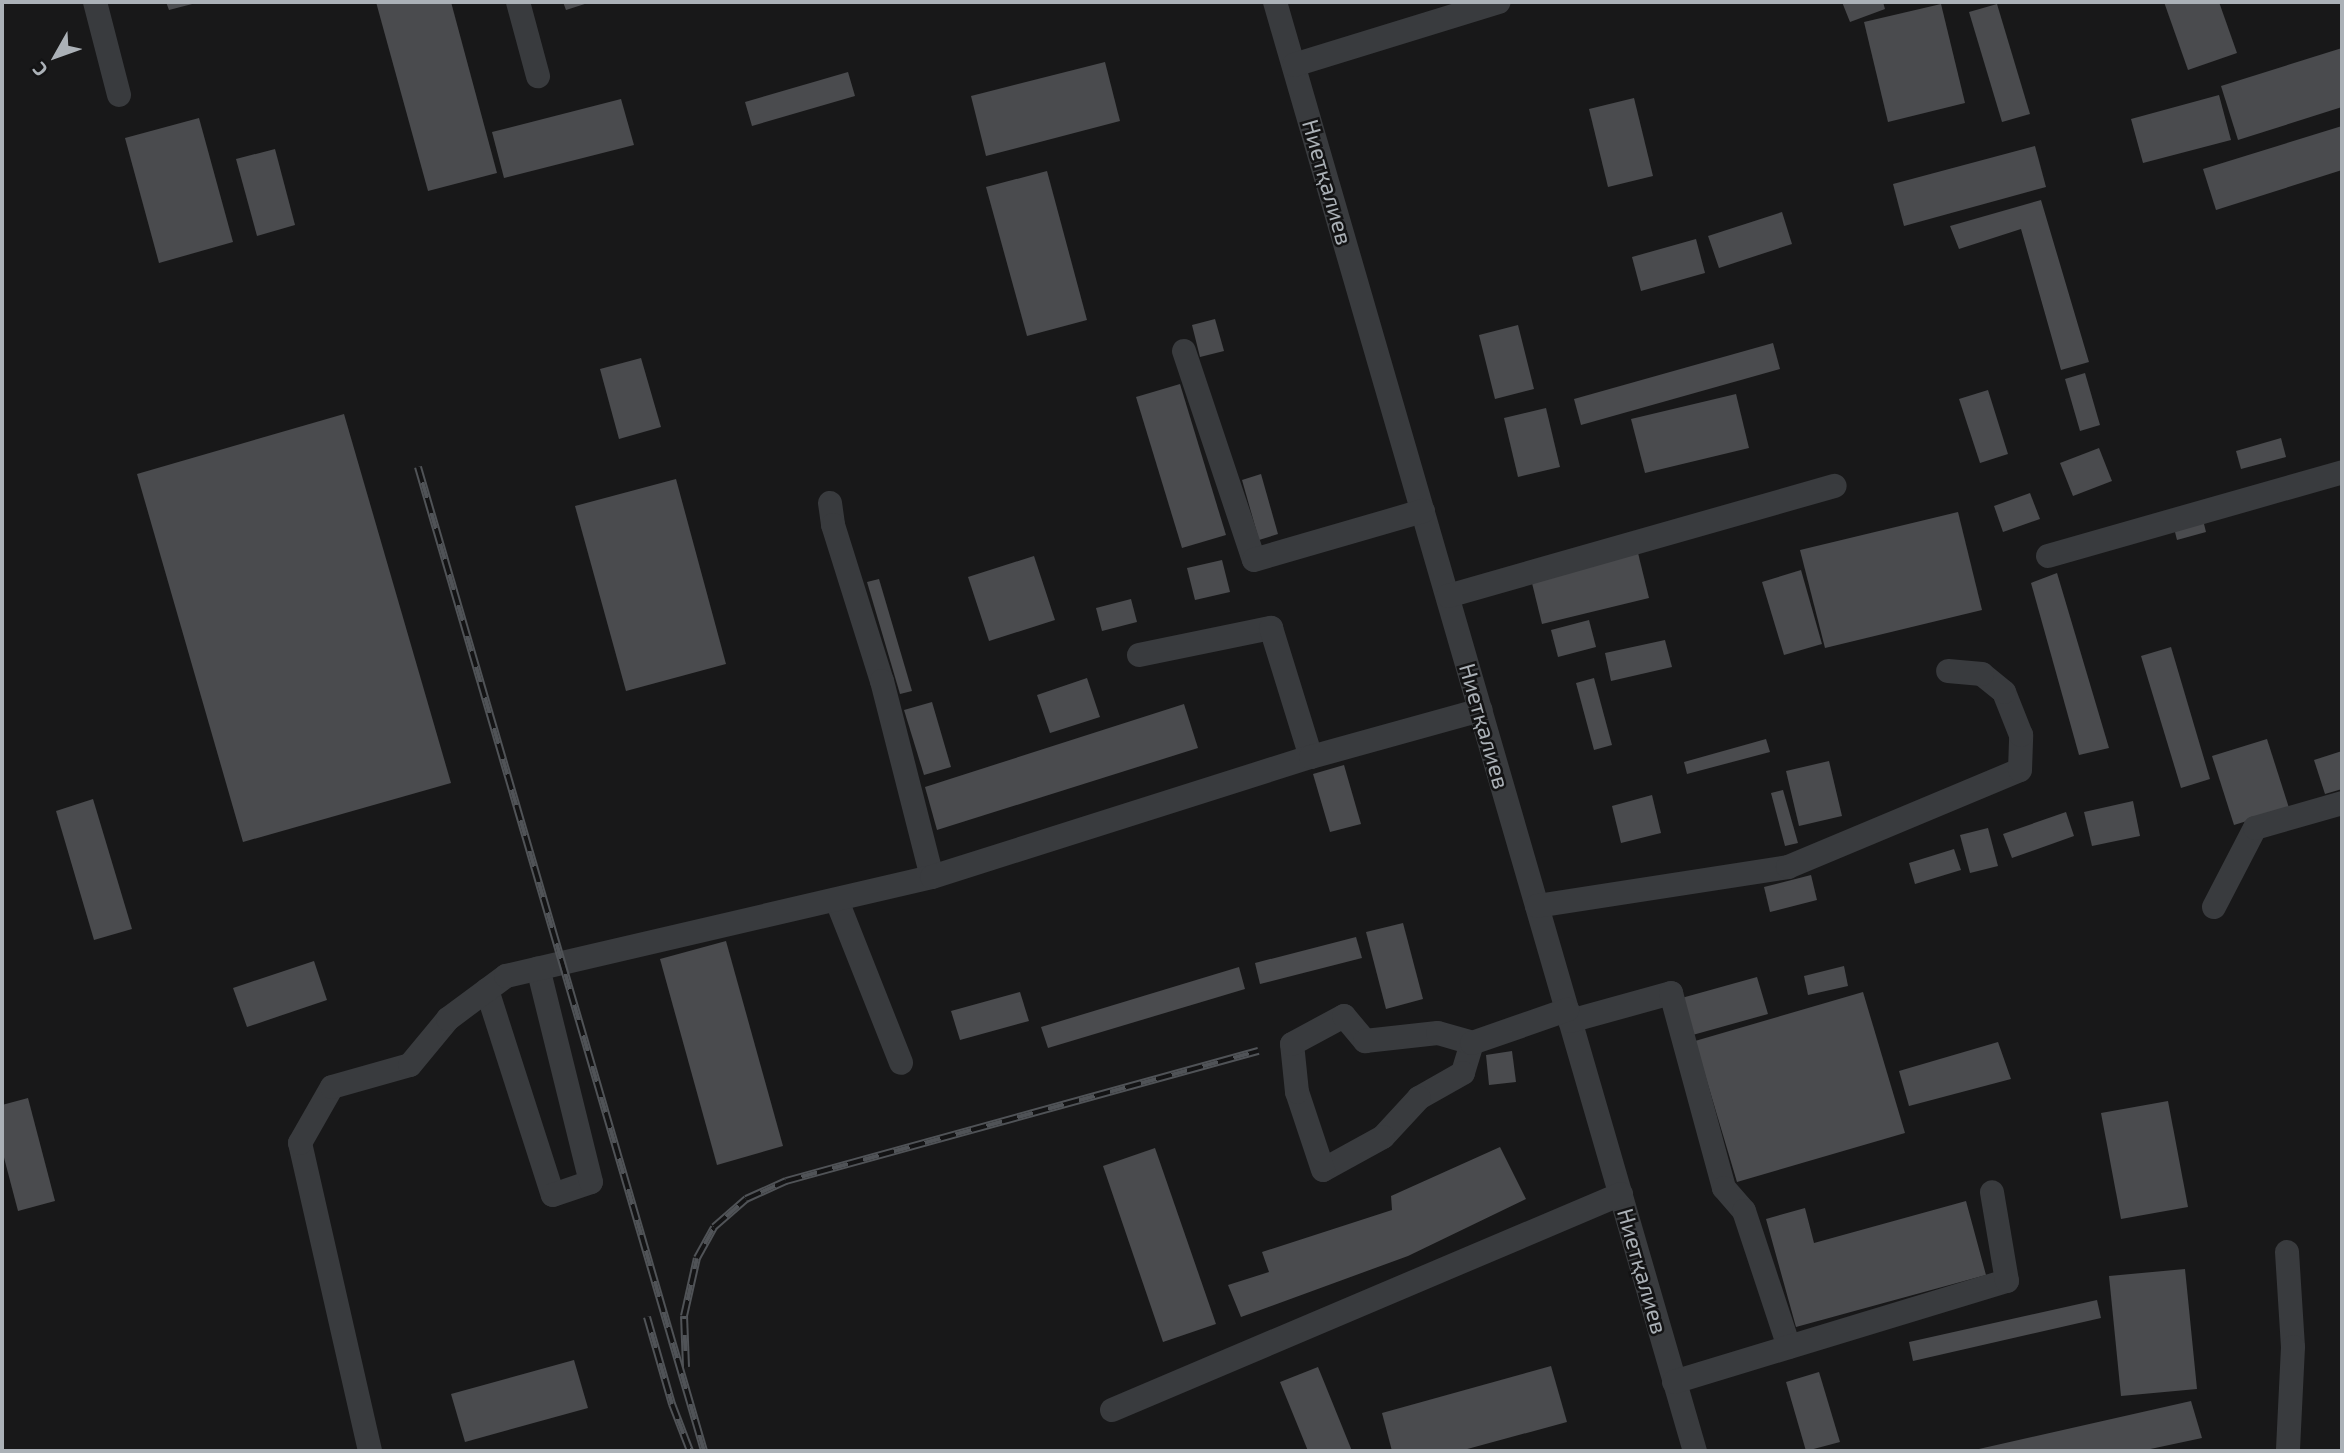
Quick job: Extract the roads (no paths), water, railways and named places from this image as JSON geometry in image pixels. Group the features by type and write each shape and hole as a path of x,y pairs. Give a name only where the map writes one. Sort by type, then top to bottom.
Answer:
{"street":[{"path":"95,2 119,95"},
{"path":"518,2 538,76"},
{"name":"Ниетқалиев","path":"1275,2 1695,1451"},
{"path":"1294,65 1499,2"},
{"path":"1184,351 1254,560 1423,511"},
{"path":"2048,556 2342,472"},
{"path":"1448,596 1835,486"},
{"path":"830,503 833,525 882,681 932,877"},
{"path":"1139,655 1271,628 1311,757"},
{"path":"1537,906 1788,867 2020,770 2021,735 2004,692 1982,674 1948,671"},
{"path":"370,1451 300,1143 332,1087 410,1065 448,1019 506,976 599,952 837,901 932,877 1311,757 1480,710"},
{"path":"2214,907 2255,828 2342,803"},
{"path":"837,901 901,1063"},
{"path":"487,990 553,1195 591,1182 538,968"},
{"path":"1472,1043 1463,1073 1419,1098 1383,1137 1323,1170 1297,1092 1292,1044 1344,1016 1365,1041 1438,1033 1472,1043 1569,1015 1671,993 1724,1188 1744,1211 1788,1347"},
{"path":"1674,1381 2007,1281 1992,1192"},
{"path":"1112,1410 1621,1194"},
{"path":"2287,1252 2293,1347 2288,1451"}],"railway":[{"path":"418,467 704,1451"},
{"path":"686,1367 684,1316 697,1258 714,1227 746,1199 786,1181 1258,1051"},
{"path":"647,1317 672,1404 690,1451"}]}
